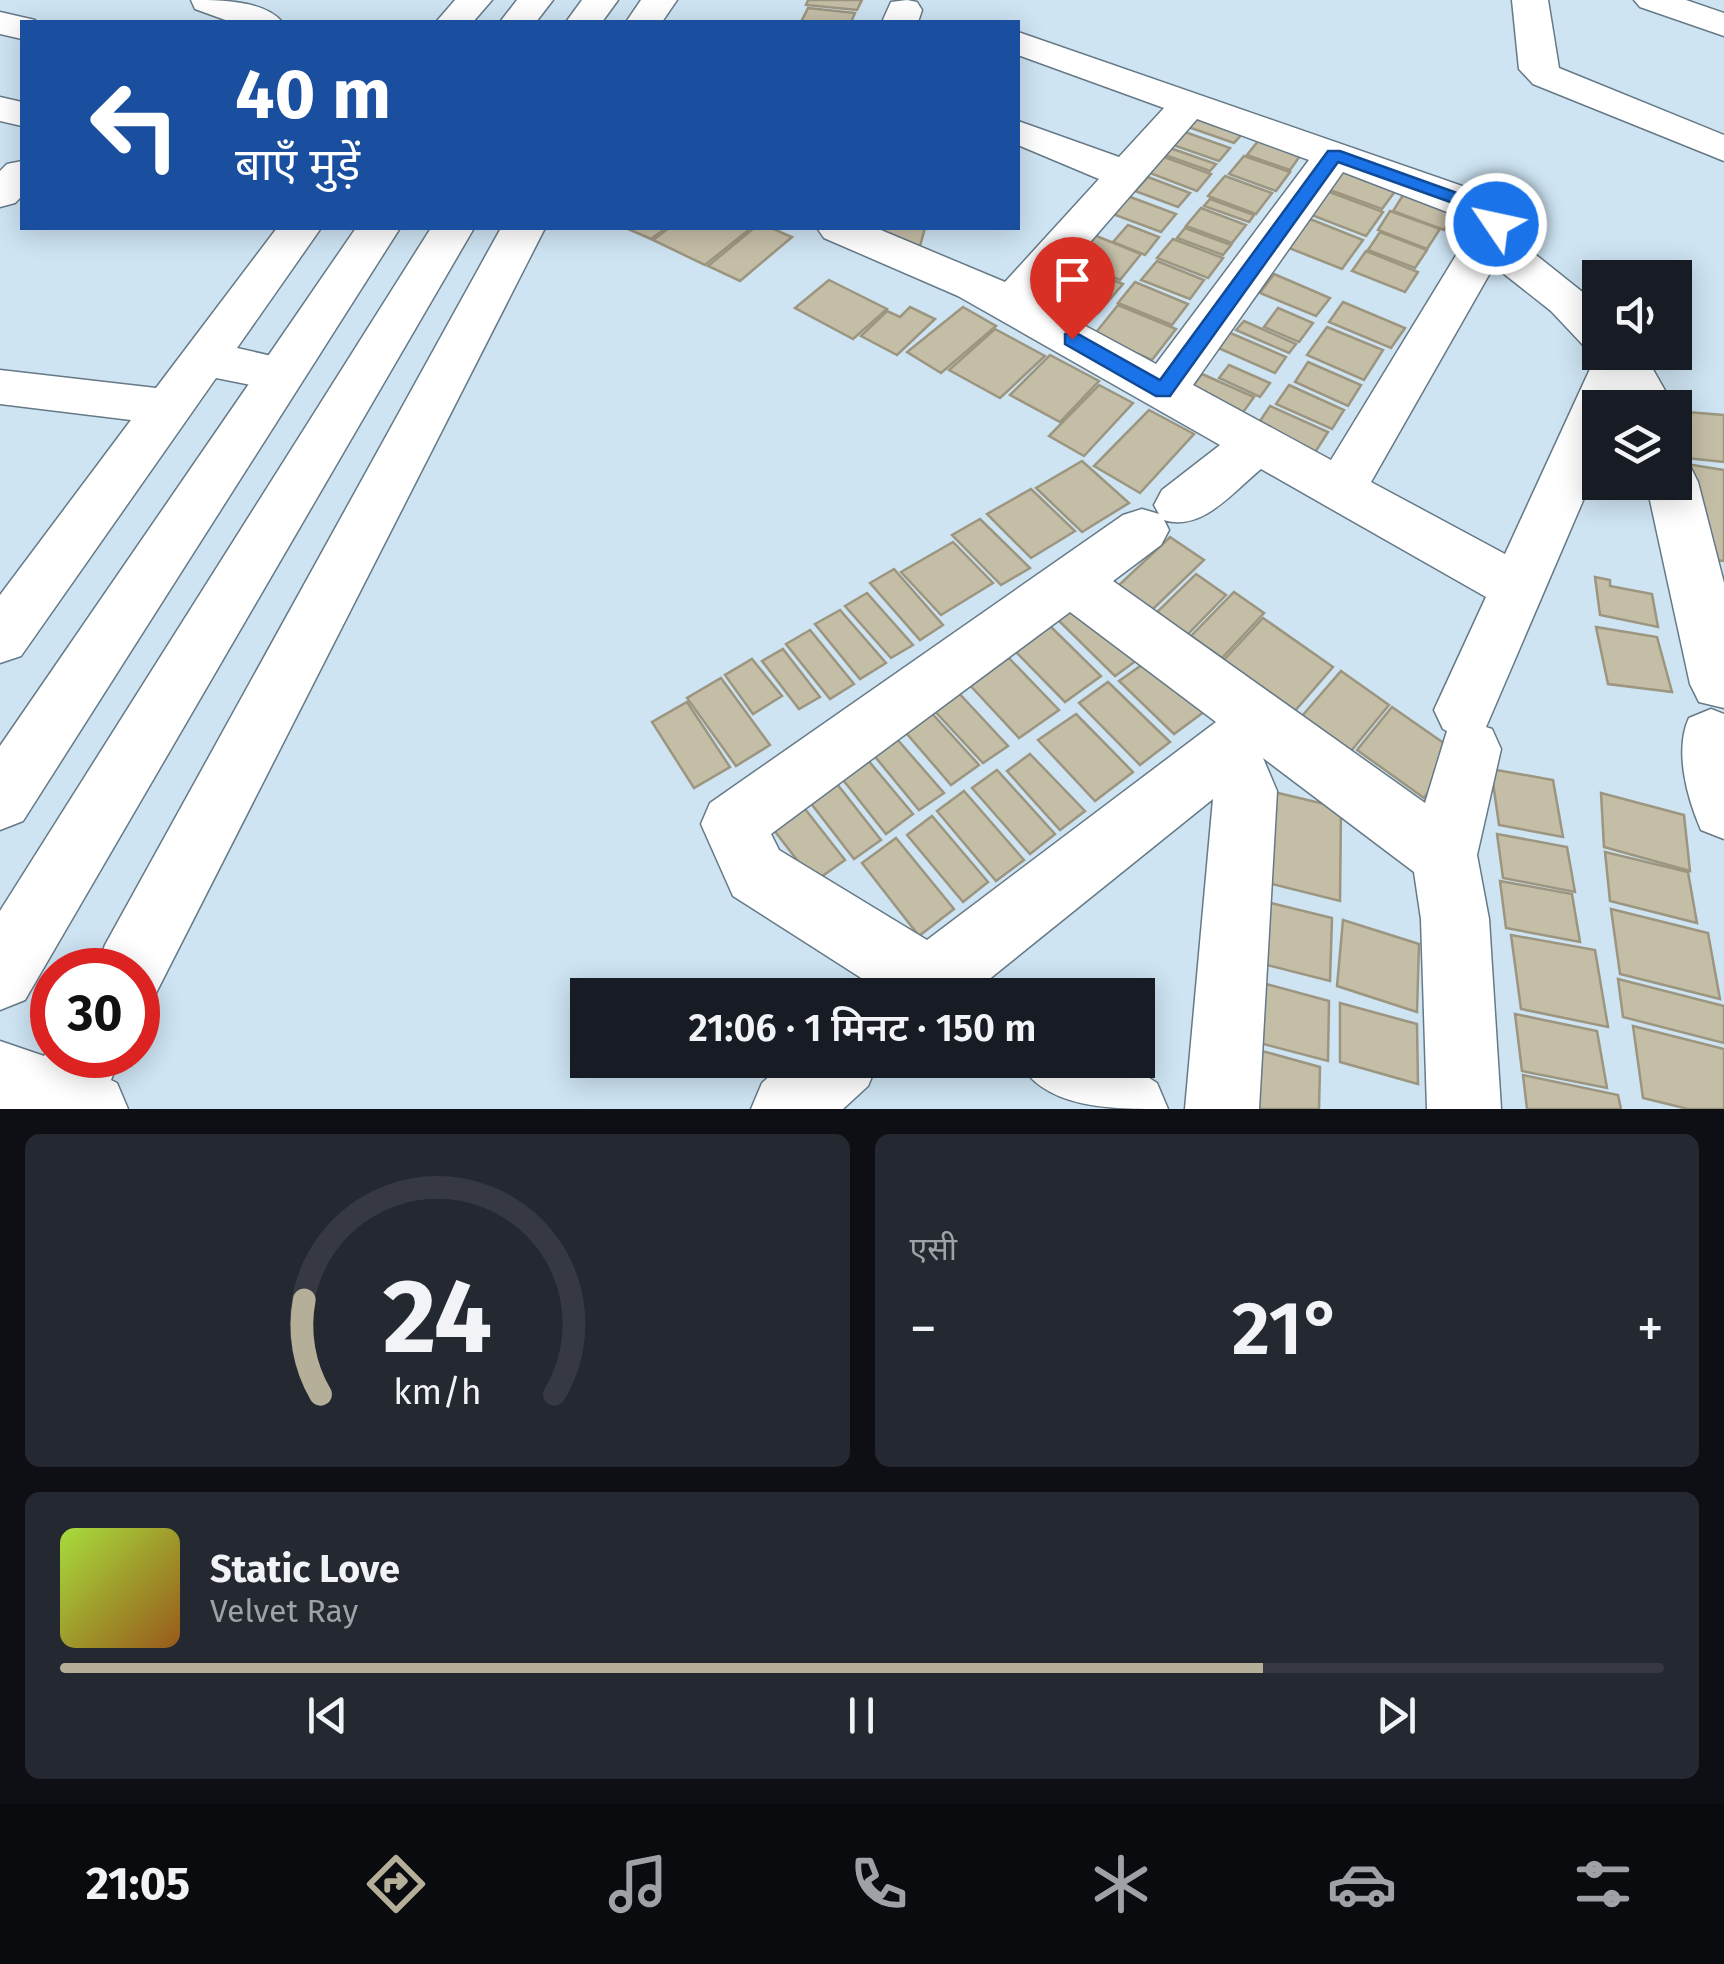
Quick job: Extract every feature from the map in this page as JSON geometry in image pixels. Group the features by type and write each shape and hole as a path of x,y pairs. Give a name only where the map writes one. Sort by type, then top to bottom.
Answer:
{"street":[{"path":"456,20 474,0"},
{"path":"520,20 536,0"},
{"path":"1530,0 1538,69 1546,76 1724,149"},
{"path":"1652,0 1724,25"},
{"path":"207,2 258,20"},
{"path":"1020,44 1496,216 1488,239 1340,490"},
{"path":"1010,305 1190,104"},
{"path":"1020,132 1126,175"},
{"path":"1163,390 1334,155"},
{"path":"0,194 20,175"},
{"path":"0,638 298,230"},
{"path":"0,800 377,230"},
{"path":"0,976 451,230"},
{"path":"142,948 522,230"},
{"path":"845,230 974,285 1519,589"},
{"path":"1488,239 1582,315"},
{"path":"204,359 281,374"},
{"path":"1464,1109 1455,920 1444,855 1467,730 1604,370"},
{"path":"0,386 169,407"},
{"path":"913,978 756,872 732,824 1162,518 1258,444"},
{"path":"1675,500 1716,711 1724,809"},
{"path":"1070,581 1244,737 1444,855"},
{"path":"946,978 1244,737"},
{"path":"1222,1109 1246,791 1244,737"},
{"path":"788,1109 822,1078"},
{"path":"1082,1078 1131,1109"}],"building":[{"path":"808,0 862,0 857,10 806,5"},
{"path":"808,8 855,13 852,20 802,20"},
{"path":"1196,118 1242,134 1234,143 1188,127"},
{"path":"1185,132 1230,148 1219,161 1173,145"},
{"path":"1263,135 1305,149 1290,170 1247,155"},
{"path":"1170,148 1216,164 1210,171 1165,155"},
{"path":"1244,156 1290,172 1276,191 1229,174"},
{"path":"1164,157 1211,174 1197,191 1150,173"},
{"path":"1342,170 1396,190 1382,209 1327,189"},
{"path":"1225,176 1272,193 1256,214 1208,196"},
{"path":"1148,177 1190,193 1178,207 1135,191"},
{"path":"1327,191 1383,212 1366,236 1309,214"},
{"path":"1405,192 1456,211 1444,230 1393,211"},
{"path":"1125,195 1176,214 1161,232 1110,213"},
{"path":"1210,199 1254,215 1249,222 1204,206"},
{"path":"1201,208 1246,225 1232,243 1186,226"},
{"path":"1390,211 1440,229 1427,249 1378,230"},
{"path":"1310,219 1363,240 1342,269 1289,248"},
{"path":"1128,225 1159,237 1145,255 1113,242"},
{"path":"1185,228 1231,245 1223,255 1177,238"},
{"path":"631,230 663,230 651,239"},
{"path":"666,230 749,230 705,265 653,240"},
{"path":"752,230 776,230 792,237 740,281 708,266"},
{"path":"882,230 924,230 920,246 879,241"},
{"path":"1380,232 1427,250 1415,268 1368,250"},
{"path":"1094,235 1141,254 1120,280 1073,260"},
{"path":"1173,239 1223,258 1208,278 1157,258"},
{"path":"1366,251 1418,272 1405,292 1352,271"},
{"path":"1157,261 1204,280 1190,299 1141,280"},
{"path":"1070,263 1123,284 1098,313 1068,301 1084,282 1062,273"},
{"path":"1274,274 1330,298 1316,316 1260,293"},
{"path":"829,280 887,309 853,339 795,308"},
{"path":"1135,282 1188,304 1172,325 1118,303"},
{"path":"1343,302 1405,328 1391,348 1329,322"},
{"path":"1118,305 1176,329 1152,360 1094,335"},
{"path":"910,307 935,319 897,355 861,336 887,311 900,317"},
{"path":"963,307 996,326 941,373 907,352"},
{"path":"1278,308 1313,323 1299,342 1264,327"},
{"path":"1244,321 1296,344 1289,353 1236,330"},
{"path":"1327,327 1383,350 1364,380 1307,355"},
{"path":"995,329 1045,356 1000,398 949,370"},
{"path":"1228,332 1286,357 1275,373 1216,347"},
{"path":"1050,355 1099,381 1060,422 1010,395"},
{"path":"1308,362 1361,385 1348,406 1295,382"},
{"path":"1229,365 1270,383 1260,397 1219,378"},
{"path":"1202,374 1254,397 1241,415 1189,391"},
{"path":"1099,385 1133,403 1084,456 1049,436"},
{"path":"1289,385 1344,410 1332,429 1276,404"},
{"path":"1270,406 1328,432 1314,454 1256,427"},
{"path":"1149,410 1194,434 1140,493 1094,466"},
{"path":"1692,412 1724,415 1724,462 1692,459"},
{"path":"1082,461 1129,503 1082,532 1036,488"},
{"path":"1692,465 1724,470 1724,561 1707,559 1690,500"},
{"path":"1031,489 1075,531 1031,558 987,514"},
{"path":"980,519 1030,568 1001,585 952,535"},
{"path":"1170,537 1204,560 1152,610 1118,586"},
{"path":"953,542 993,583 941,615 901,572"},
{"path":"894,569 943,625 920,640 870,583"},
{"path":"1196,574 1226,595 1186,636 1155,614"},
{"path":"1595,577 1610,580 1610,586 1652,594 1658,627 1600,615"},
{"path":"1234,592 1264,613 1222,658 1191,636"},
{"path":"867,593 913,645 891,658 845,606"},
{"path":"1090,598 1148,652 1115,676 1058,620"},
{"path":"840,610 886,663 860,679 815,624"},
{"path":"1263,618 1333,667 1293,713 1222,662"},
{"path":"1048,624 1101,676 1065,702 1012,648"},
{"path":"1596,627 1657,637 1672,692 1608,684"},
{"path":"810,630 854,684 830,699 786,644"},
{"path":"783,649 820,697 799,709 762,661"},
{"path":"1160,652 1216,703 1174,734 1119,681"},
{"path":"1006,655 1059,710 1019,738 967,682"},
{"path":"752,659 782,696 753,714 725,675"},
{"path":"1341,671 1389,705 1351,751 1302,716"},
{"path":"721,678 770,745 736,766 687,698"},
{"path":"1108,682 1170,742 1140,765 1079,703"},
{"path":"956,690 1008,746 983,763 931,707"},
{"path":"687,702 730,767 694,788 652,722"},
{"path":"1392,707 1458,753 1424,798 1357,750"},
{"path":"928,709 979,765 951,785 901,727"},
{"path":"1076,714 1133,772 1095,801 1038,740"},
{"path":"890,731 944,793 919,810 867,747"},
{"path":"862,753 913,814 886,834 836,771"},
{"path":"1030,754 1085,811 1060,830 1007,771"},
{"path":"1491,769 1553,780 1563,837 1499,825"},
{"path":"997,770 1055,834 1030,854 972,788"},
{"path":"830,775 881,840 854,859 803,793"},
{"path":"1266,790 1341,808 1340,901 1260,881"},
{"path":"964,791 1024,860 996,881 937,811"},
{"path":"1601,793 1684,815 1690,871 1604,847"},
{"path":"798,800 845,860 814,882 767,821"},
{"path":"932,816 988,882 963,902 907,835"},
{"path":"1497,834 1567,847 1575,892 1503,878"},
{"path":"896,838 954,909 919,936 862,863"},
{"path":"1605,852 1688,872 1697,923 1610,901"},
{"path":"1500,881 1572,894 1580,942 1506,928"},
{"path":"1267,902 1332,918 1330,981 1263,964"},
{"path":"1611,909 1708,933 1720,999 1620,974"},
{"path":"1343,920 1419,944 1417,1012 1337,986"},
{"path":"1511,935 1595,950 1608,1027 1521,1009"},
{"path":"1618,979 1724,1006 1724,1043 1623,1017"},
{"path":"1255,981 1329,1001 1328,1061 1252,1041"},
{"path":"1340,1003 1417,1024 1418,1084 1340,1062"},
{"path":"1515,1014 1597,1031 1607,1088 1522,1071"},
{"path":"1633,1026 1724,1049 1724,1109 1688,1109 1643,1098"},
{"path":"1237,1044 1320,1067 1319,1109 1232,1109"},
{"path":"1523,1075 1618,1095 1621,1109 1527,1109"}],"route":[{"path":"1072,339 1163,390 1334,155 1476,206 1496,216 1496,224"}]}
